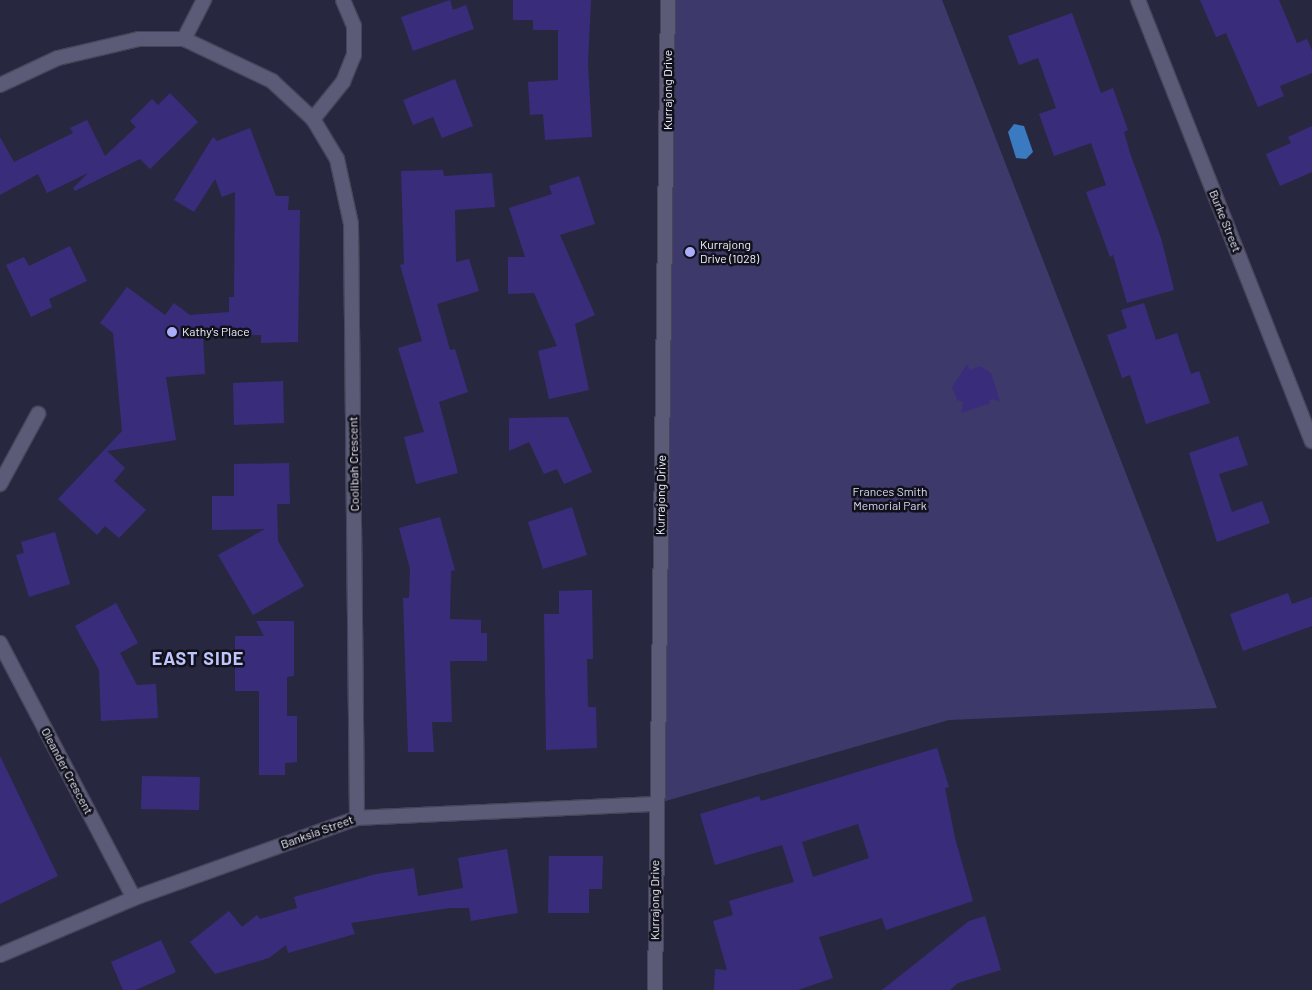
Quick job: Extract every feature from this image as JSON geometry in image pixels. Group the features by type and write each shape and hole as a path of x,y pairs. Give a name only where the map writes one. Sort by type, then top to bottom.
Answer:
{"street":[{"path":"184,39 204,0"},
{"path":"313,119 343,82 354,55 354,26 343,0"},
{"name":"Kurrajong Drive","path":"655,990 655,804 668,0"},
{"name":"Burke Street","path":"1138,0 1312,442"},
{"name":"Coolibah Crescent","path":"0,86 58,58 139,39 184,39 272,81 313,119 337,159 351,224 357,818"},
{"path":"0,484 38,414"},
{"name":"Oleander Crescent","path":"0,643 134,898"},
{"name":"Banksia Street","path":"0,955 134,898 357,818 655,804"}],"green space":[{"name":"Frances Smith Memorial Park","path":"668,0 942,0 1217,708 949,720 655,804"}],"water":[{"path":"1014,124 1024,126 1033,152 1026,159 1016,158 1008,132"}],"building":[{"path":"450,0 453,10 466,5 474,29 413,51 401,17"},
{"path":"513,0 591,0 588,63 592,137 545,140 543,114 530,115 528,82 558,80 558,30 533,30 533,20 513,20"},
{"path":"1200,0 1279,0 1297,43 1307,39 1312,50 1312,73 1280,86 1284,96 1258,107 1226,33 1216,37"},
{"path":"1072,13 1101,93 1113,88 1128,130 1124,132 1130,153 1161,238 1174,290 1127,303 1113,255 1110,257 1086,192 1106,185 1091,143 1054,156 1039,114 1056,108 1038,58 1019,65 1008,36"},
{"path":"455,79 473,126 442,138 433,117 413,125 403,100"},
{"path":"170,93 198,122 150,169 140,159 75,191 73,188 88,173 47,193 38,174 0,195 0,137 14,162 73,133 70,128 87,120 105,156 136,127 130,121 152,99 158,105"},
{"path":"1312,126 1312,172 1280,186 1266,154 1291,143 1288,137"},
{"path":"250,128 276,196 289,196 288,210 300,210 298,342 261,343 261,335 203,336 205,374 166,377 176,440 107,451 125,468 114,481 146,510 119,538 105,526 97,535 58,499 122,431 113,333 100,323 127,287 165,315 174,303 190,315 229,312 229,297 234,297 235,192 222,197 215,179 194,212 174,200 213,137 217,141"},
{"path":"443,170 444,176 492,173 495,207 455,210 456,262 469,259 479,291 437,304 450,350 455,349 468,392 439,402 458,473 416,484 404,437 424,432 398,348 422,341 400,265 404,264 401,171"},
{"path":"579,176 595,224 560,235 595,315 575,324 589,390 549,399 538,351 557,346 534,293 508,294 508,257 525,257 509,208 552,194 549,186"},
{"path":"70,246 87,281 49,299 52,307 31,317 6,265 24,257 29,266"},
{"path":"1144,303 1156,340 1177,333 1191,374 1199,371 1210,403 1146,424 1130,375 1122,378 1107,335 1127,328 1121,310"},
{"path":"967,364 970,370 980,366 991,373 1000,401 991,399 989,404 961,413 963,402 957,400 952,387"},
{"path":"283,381 284,423 234,425 233,383"},
{"path":"568,417 592,472 564,484 557,469 544,474 529,442 509,451 509,418"},
{"path":"1238,436 1248,465 1219,474 1232,512 1262,501 1270,523 1217,542 1189,453"},
{"path":"289,463 290,504 277,504 278,541 304,586 253,615 218,555 265,529 212,530 212,496 234,496 234,464"},
{"path":"572,507 587,555 543,569 528,522"},
{"path":"440,517 455,570 451,571 450,619 481,620 481,633 487,633 487,661 450,661 452,722 432,722 434,752 408,752 403,598 409,598 410,569 399,528"},
{"path":"55,532 70,584 29,597 16,555 24,553 21,542"},
{"path":"592,590 593,659 587,659 588,707 596,707 597,748 546,750 544,614 559,614 559,591"},
{"path":"1288,593 1292,604 1312,597 1312,626 1243,651 1230,614"},
{"path":"116,603 138,643 120,653 137,685 156,684 158,718 101,721 99,670 75,626"},
{"path":"256,621 294,621 294,676 287,677 287,716 297,716 297,762 285,763 285,775 259,775 259,691 235,691 235,636 264,636"},
{"path":"937,748 949,787 945,788 955,838 973,901 886,930 882,918 819,937 833,978 798,990 714,990 715,969 727,970 713,921 733,915 729,901 794,882 782,845 715,865 700,814 759,796 761,801","holes":["858,824 869,858 813,877 802,842"]},
{"path":"0,756 58,876 0,904"},
{"path":"142,776 200,777 199,810 141,809"},
{"path":"507,849 518,913 471,921 469,908 449,908 351,923 355,934 288,953 286,945 269,958 215,974 190,942 229,911 242,927 257,915 260,919 297,908 294,897 376,874 414,868 418,896 463,888 458,858"},
{"path":"549,856 603,856 602,889 589,889 589,913 548,913"},
{"path":"985,916 1001,970 958,983 950,990 882,990 969,921"},
{"path":"161,940 176,972 136,990 123,990 111,962"}],"place":[{"name":"Kurrajong Drive (1028)","path":"690,252"},
{"name":"Kathy's Place","path":"172,332"}],"district":[{"name":"EAST SIDE","path":"198,658"}]}
